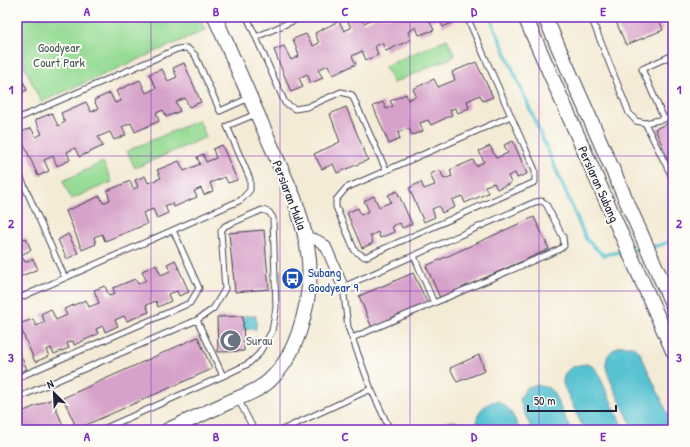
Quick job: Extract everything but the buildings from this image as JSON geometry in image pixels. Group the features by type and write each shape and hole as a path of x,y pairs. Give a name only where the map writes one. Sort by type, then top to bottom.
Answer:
{"street":[{"name":"Persiaran Mulia","path":"168,430 254,391 269,381 282,367 291,354 303,321 311,280 306,238 294,198 215,17"},
{"name":"Persiaran Subang","path":"525,17 673,351"},
{"name":"Persiaran Subang","path":"545,17 673,306"},
{"path":"306,238 316,239 322,242 326,247 343,287"}],"lane":[{"path":"254,17 248,18 285,103 295,109 307,107 341,92 352,95 386,170"},
{"path":"256,37 302,17"},
{"path":"467,17 511,116 535,170 535,182 365,257 355,251 336,208 336,200 346,188 511,116"},
{"path":"591,17 629,113 636,121 644,123 664,119 673,115"},
{"path":"17,119 177,49 187,48 195,55 220,110 250,98"},
{"path":"664,119 642,69 673,55"},
{"path":"17,299 241,200 250,190 250,179 227,126 257,113"},
{"path":"644,123 673,179"},
{"path":"17,169 65,278"},
{"path":"352,338 434,304 558,250 564,246 563,237 546,204 542,201 534,202 343,287 348,327 352,338 371,389 390,430"},
{"path":"17,398 197,320 213,308 225,289 221,231 225,226 262,210 269,212 272,218 276,308 272,331 258,355 248,364 223,376 101,430"},
{"path":"17,378 190,303 199,288 173,230"},
{"path":"414,256 434,304"},
{"path":"197,320 223,376"},
{"path":"282,430 371,389"},
{"path":"238,398 254,430"}],"green space":[{"name":"Goodyear Court Park","path":"17,17 199,17 205,30 41,102 17,50"},
{"path":"447,39 455,56 393,83 385,66"},
{"path":"199,120 206,137 135,168 127,151"},
{"path":"103,162 112,182 71,199 63,181"}],"water":[{"path":"243,316 256,316 256,329 243,330"},
{"path":"620,346 632,346 639,351 673,425 673,430 634,430 609,377 606,365 608,356 614,349"},
{"path":"587,364 594,367 599,375 624,430 584,430 563,384 563,379 567,371 573,367"},
{"path":"536,385 549,388 553,392 571,430 532,430 520,399 526,388"},
{"path":"497,401 506,406 514,417 520,430 479,430 477,420 480,411 487,404"},
{"path":"452,421 465,426 468,430 436,430 444,423"}],"waterway":[{"path":"490,17 586,239 603,255 625,251"},
{"path":"651,247 673,240"},
{"path":"631,250 644,248"}],"place":[{"name":"Subang Goodyear 9","path":"293,279"},
{"name":"Surau","path":"231,340"}]}
